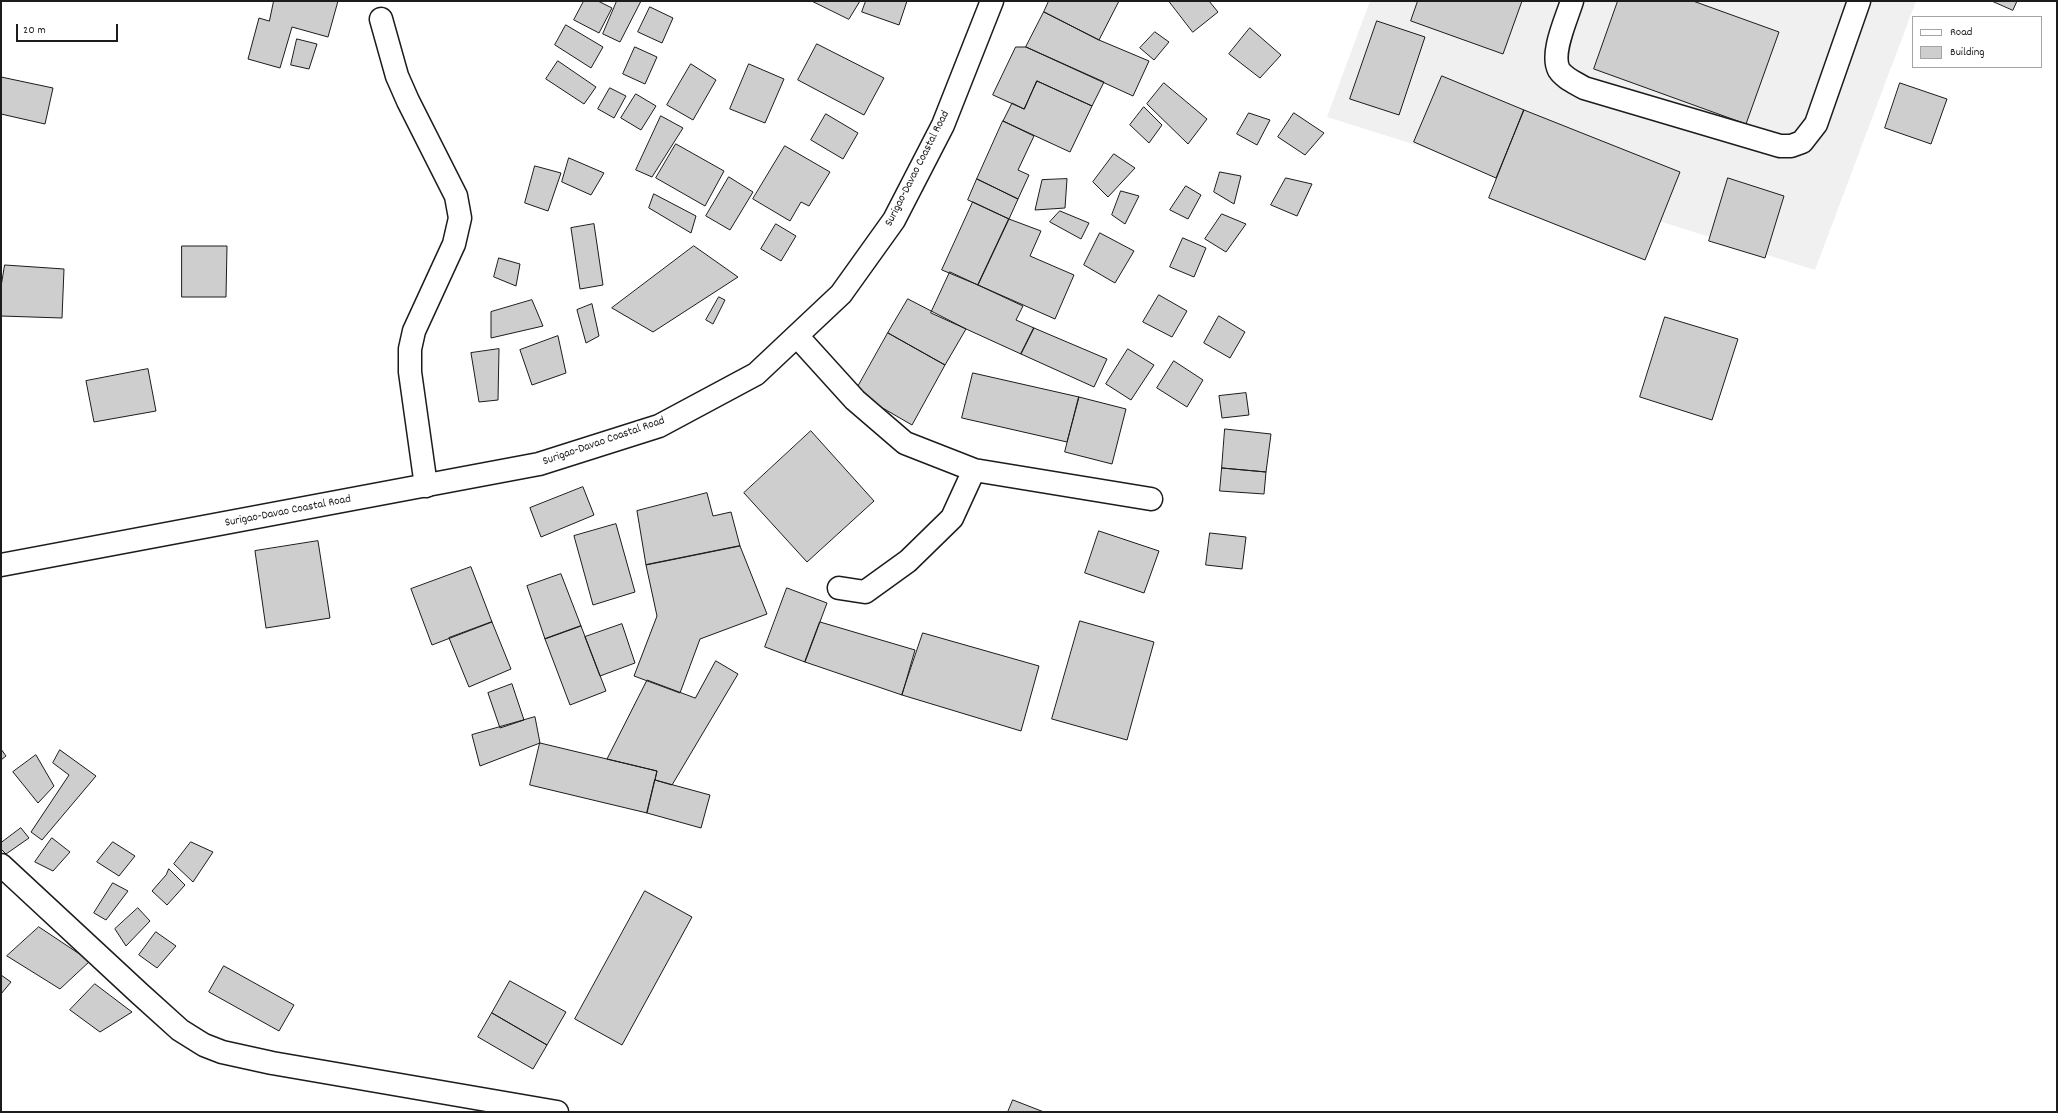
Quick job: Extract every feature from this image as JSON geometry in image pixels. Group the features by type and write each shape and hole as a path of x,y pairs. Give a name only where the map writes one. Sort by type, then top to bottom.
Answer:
{"main road":[{"name":"Surigao-Davao Coastal Road","path":"1,566 539,464 659,426 756,374 840,294 894,220 943,125 992,1"},
{"path":"1572,1 1556,51 1559,70 1574,83 1584,88 1780,146 1791,146 1802,142 1816,124 1859,1"},
{"path":"381,19 397,76 456,196 460,218 454,244 414,331 410,349 410,372 426,486"},
{"path":"797,336 855,400 905,443 974,470 1152,499"},
{"path":"839,588 865,592 908,561 952,518 974,470"},
{"path":"1,865 180,1030 204,1045 222,1052 272,1063 557,1112"}],"shaded area":[{"path":"1370,1 1916,1 1815,270 1327,117"}],"building":[{"path":"274,1 338,1 328,37 292,27 280,68 248,59 259,18 269,21"},
{"path":"584,1 598,1 612,8 599,33 574,20"},
{"path":"617,1 641,1 620,42 603,34"},
{"path":"812,1 860,1 849,19"},
{"path":"866,1 907,1 899,25 862,12"},
{"path":"1049,1 1119,1 1099,40 1044,12"},
{"path":"1169,1 1209,1 1218,12 1193,32"},
{"path":"1418,1 1522,1 1503,54 1411,21"},
{"path":"1618,1 1693,1 1779,32 1746,124 1594,69"},
{"path":"1992,1 2017,1 2013,10"},
{"path":"650,7 673,18 662,43 638,32"},
{"path":"1044,12 1099,40 1149,61 1133,96 1026,47"},
{"path":"1377,21 1425,37 1399,115 1350,99"},
{"path":"566,25 603,47 591,68 555,45"},
{"path":"1250,28 1281,55 1260,78 1229,54"},
{"path":"1155,32 1169,42 1154,60 1140,48"},
{"path":"297,39 317,44 309,69 291,65"},
{"path":"817,44 884,78 864,115 798,80"},
{"path":"635,47 657,57 645,84 623,74"},
{"path":"1016,47 1026,47 1104,82 1092,106 1037,81 1024,109 993,95"},
{"path":"558,61 596,87 584,104 546,79"},
{"path":"691,64 716,80 693,120 667,105"},
{"path":"749,64 784,79 765,123 730,109"},
{"path":"1442,76 1524,110 1496,178 1414,142"},
{"path":"1,77 53,88 45,124 1,114"},
{"path":"1037,81 1092,106 1070,152 1003,121 1012,103 1024,109"},
{"path":"1164,83 1207,119 1188,144 1147,104"},
{"path":"1900,83 1947,99 1931,144 1885,128"},
{"path":"610,88 626,96 614,118 598,109"},
{"path":"636,94 656,106 641,130 621,118"},
{"path":"1144,107 1162,125 1149,143 1130,125"},
{"path":"1524,110 1680,172 1645,260 1489,198"},
{"path":"1249,113 1270,120 1257,145 1237,134"},
{"path":"1294,113 1324,133 1305,155 1278,137"},
{"path":"826,114 858,133 843,159 811,140"},
{"path":"661,116 683,128 652,177 636,170"},
{"path":"1003,121 1034,136 1018,170 1029,175 1018,199 977,179"},
{"path":"676,144 724,171 705,206 656,178"},
{"path":"785,146 830,172 809,206 801,202 790,221 753,199"},
{"path":"1114,154 1135,168 1108,197 1093,182"},
{"path":"569,158 604,173 591,195 562,182"},
{"path":"535,166 561,173 548,211 525,203"},
{"path":"1220,172 1241,176 1234,204 1214,192"},
{"path":"729,177 753,192 730,230 706,216"},
{"path":"1286,178 1312,184 1297,216 1271,205"},
{"path":"1728,178 1784,196 1765,258 1709,241"},
{"path":"977,179 1018,199 1009,219 968,200"},
{"path":"1067,179 1065,208 1035,210 1042,180"},
{"path":"1186,186 1201,195 1188,219 1170,210"},
{"path":"1121,191 1139,196 1125,224 1112,215"},
{"path":"654,194 696,216 691,233 649,208"},
{"path":"973,202 1009,219 978,285 942,270"},
{"path":"1060,211 1089,223 1081,239 1050,222"},
{"path":"1222,214 1246,224 1226,252 1205,239"},
{"path":"1009,219 1041,231 1030,256 1074,275 1055,319 978,285"},
{"path":"594,224 603,285 580,289 571,228"},
{"path":"776,224 796,236 781,261 761,249"},
{"path":"1100,233 1134,251 1115,283 1084,265"},
{"path":"1183,238 1206,248 1194,277 1170,267"},
{"path":"182,246 227,246 226,297 182,297"},
{"path":"694,246 738,277 653,332 612,308"},
{"path":"499,258 520,264 516,286 494,277"},
{"path":"5,265 64,269 62,318 1,316 1,287"},
{"path":"950,272 1023,306 1016,320 1034,328 1021,354 931,313"},
{"path":"1159,295 1187,311 1172,337 1143,322"},
{"path":"719,297 725,300 713,324 706,320"},
{"path":"908,299 966,329 945,365 888,333"},
{"path":"532,300 543,326 491,338 491,312"},
{"path":"592,304 599,336 586,343 577,310"},
{"path":"1219,316 1245,332 1230,358 1204,343"},
{"path":"1665,317 1738,339 1712,420 1640,397"},
{"path":"1034,328 1107,359 1094,387 1021,354"},
{"path":"888,333 945,365 912,425 855,392"},
{"path":"558,336 566,373 532,385 520,350"},
{"path":"499,349 498,400 479,402 471,353"},
{"path":"1128,349 1154,365 1131,400 1106,384"},
{"path":"1174,361 1203,380 1187,407 1157,388"},
{"path":"148,369 156,411 94,422 86,381"},
{"path":"973,373 1079,397 1067,442 962,418"},
{"path":"1246,393 1249,415 1222,418 1219,396"},
{"path":"1079,397 1126,409 1112,464 1065,452"},
{"path":"1225,429 1271,434 1266,472 1222,468"},
{"path":"811,431 874,501 807,562 744,493"},
{"path":"1222,468 1266,472 1264,494 1220,491"},
{"path":"583,487 594,515 541,537 530,508"},
{"path":"707,493 713,516 731,512 740,546 646,565 637,511"},
{"path":"616,524 635,592 593,605 574,536"},
{"path":"1099,531 1159,551 1144,593 1085,573"},
{"path":"1210,533 1246,537 1242,569 1206,565"},
{"path":"318,541 330,618 266,628 255,551"},
{"path":"740,546 767,614 700,639 680,693 634,676 657,616 646,565"},
{"path":"471,567 492,622 432,645 411,589"},
{"path":"561,574 581,626 545,639 527,586"},
{"path":"787,588 827,603 805,662 765,647"},
{"path":"1080,621 1154,642 1127,740 1052,719"},
{"path":"492,622 511,669 469,687 449,638"},
{"path":"820,622 915,650 902,695 805,662"},
{"path":"622,624 635,663 600,676 585,637"},
{"path":"581,626 606,691 570,705 545,639"},
{"path":"923,633 1039,666 1021,731 902,695"},
{"path":"716,661 738,674 672,785 655,780 657,771 607,759 647,680 695,698"},
{"path":"512,684 524,720 500,728 488,693"},
{"path":"535,717 540,743 480,766 472,735"},
{"path":"540,743 657,771 647,813 530,785"},
{"path":"1,749 6,756 1,760"},
{"path":"60,750 96,776 42,840 31,832 69,775 53,763"},
{"path":"36,755 54,786 38,803 13,772"},
{"path":"655,780 710,795 701,828 647,813"},
{"path":"21,828 29,838 6,854 1,849 1,843"},
{"path":"52,838 70,852 53,871 35,862"},
{"path":"113,842 135,856 119,876 97,862"},
{"path":"191,842 213,852 193,882 174,864"},
{"path":"169,869 185,885 167,905 152,891 166,875"},
{"path":"113,883 128,891 106,920 94,913"},
{"path":"645,891 692,917 622,1045 575,1019"},
{"path":"138,908 150,921 126,946 115,929"},
{"path":"39,927 90,961 60,989 7,956"},
{"path":"156,932 176,946 157,968 139,955"},
{"path":"224,966 294,1005 279,1031 209,992"},
{"path":"1,975 11,982 1,994"},
{"path":"510,981 566,1012 547,1045 492,1013"},
{"path":"95,984 132,1012 100,1032 70,1010"},
{"path":"492,1013 547,1045 533,1069 478,1037"},
{"path":"1013,1100 1044,1112 1008,1112"}]}
